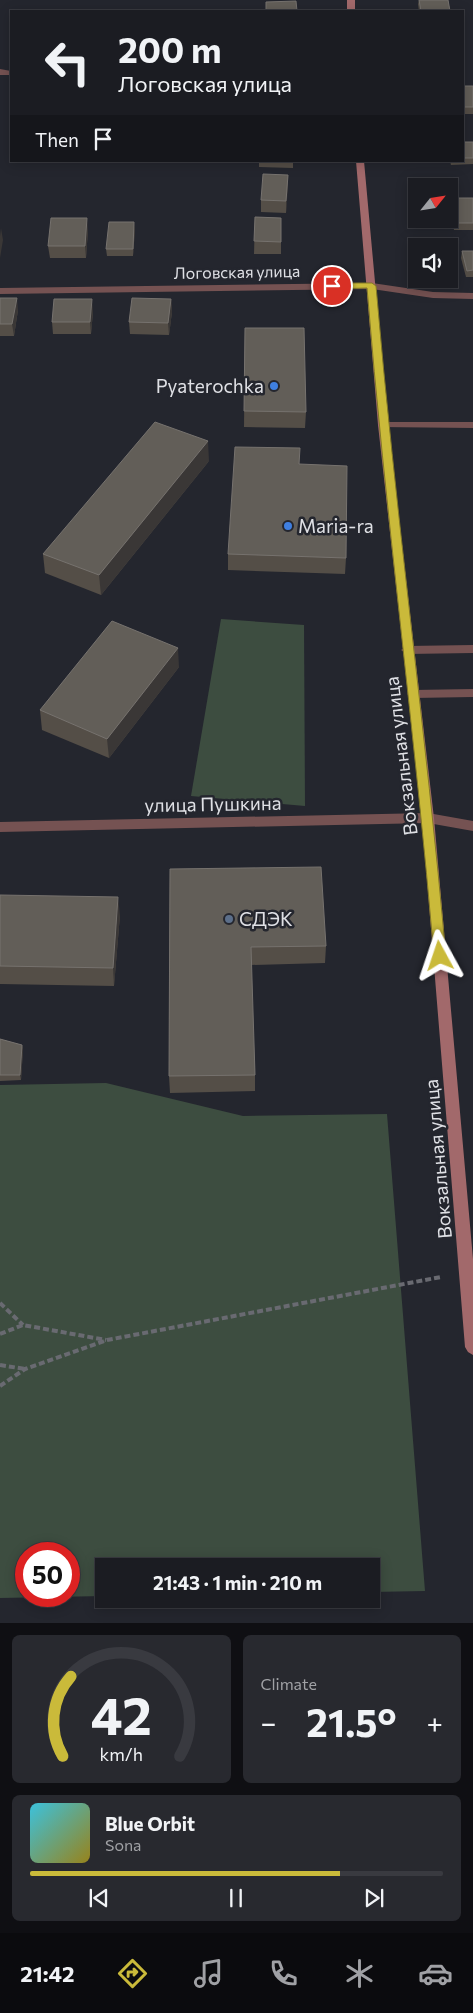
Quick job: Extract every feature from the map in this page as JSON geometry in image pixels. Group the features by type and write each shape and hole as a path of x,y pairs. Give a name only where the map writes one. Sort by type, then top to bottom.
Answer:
{"main road":[{"name":"Вокзальная улица","path":"360,162 383,425 412,694 428,818 473,1347"}],"street":[{"name":"Логовская улица","path":"0,291 372,286 433,295 473,296"},
{"path":"383,425 473,425"},
{"path":"408,650 473,649"},
{"path":"412,694 473,693"},
{"name":"улица Пушкина","path":"0,827 428,818 473,826"}],"path":[{"path":"0,1386 25,1369 107,1340 467,1272"},
{"path":"0,1303 23,1325"},
{"path":"0,1334 23,1325 107,1340"},
{"path":"0,1365 25,1369"}],"green space":[{"path":"221,619 304,625 305,806 191,796"},
{"path":"106,1083 243,1116 387,1114 425,1591 380,1592 380,1558 95,1558 95,1596 80,1596 80,1542 15,1542 15,1598 0,1598 0,1085"}],"building":[{"path":"419,0 448,0 450,10 421,10"},
{"path":"296,1 297,10 266,10 266,2"},
{"path":"464,86 473,86 473,107 464,107"},
{"path":"464,142 473,142 473,158 464,158"},
{"path":"263,174 288,175 286,201 261,200"},
{"path":"458,198 473,198 473,223 458,223"},
{"path":"255,217 281,218 281,242 254,241"},
{"path":"51,218 87,218 85,246 48,246"},
{"path":"109,222 134,222 133,249 106,249"},
{"path":"462,251 473,251 473,270 467,271"},
{"path":"0,298 17,298 12,324 0,324"},
{"path":"132,298 171,299 168,323 129,322"},
{"path":"54,299 92,299 90,322 52,322"},
{"name":"Pyaterochka","path":"245,328 304,328 306,412 244,411"},
{"path":"155,422 208,441 99,575 43,554"},
{"name":"Maria-ra","path":"235,447 300,448 299,464 347,466 346,558 228,554"},
{"path":"112,621 178,648 107,739 40,710"},
{"path":"321,867 326,946 251,947 255,1075 169,1076 170,869"},
{"path":"0,895 118,897 113,968 0,966"},
{"path":"0,1039 22,1045 20,1075 0,1075"}],"place":[{"name":"Pyaterochka","path":"274,386"},
{"name":"Maria-ra","path":"288,526"},
{"name":"СДЭК","path":"229,919"}],"route":[{"path":"332,286 372,286 383,425 428,818 440,956"}]}
